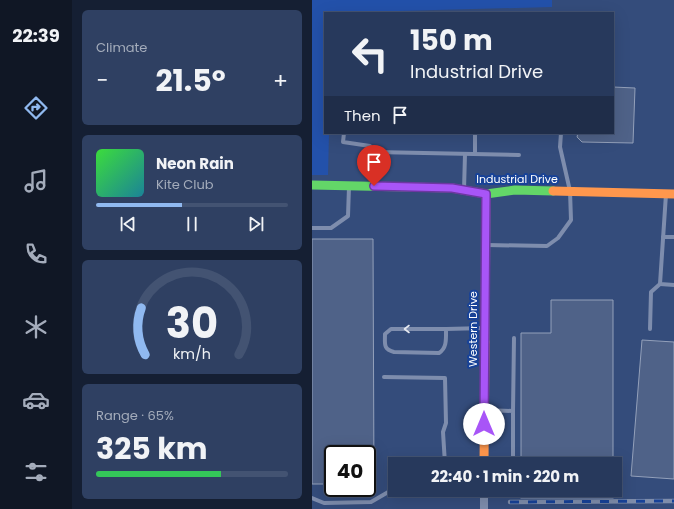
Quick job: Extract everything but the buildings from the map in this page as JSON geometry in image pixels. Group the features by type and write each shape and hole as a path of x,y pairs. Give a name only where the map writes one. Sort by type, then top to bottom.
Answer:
{"street":[{"name":"Industrial Drive","path":"312,184 452,188 486,194 515,190 670,194"},
{"name":"Western Drive","path":"484,457 486,194"},
{"path":"484,497 484,509"}],"lane":[{"path":"344,134 343,142 370,146 375,152 374,186"},
{"path":"475,134 475,154"},
{"path":"485,245 547,246 558,238 571,220 570,191 560,148 561,134"},
{"path":"375,152 519,155"},
{"path":"464,190 465,154"},
{"path":"312,228 332,228 348,216 349,186"},
{"path":"650,329 651,292 660,284 663,237 670,194"},
{"path":"663,237 674,238"},
{"path":"660,284 674,285"},
{"path":"446,329 445,347 439,353 394,352 388,350 385,345 386,334 391,329 484,328"},
{"path":"513,457 514,338"},
{"path":"384,377 445,378 445,457"},
{"path":"484,410 513,411"},
{"path":"312,498 324,503 371,502 388,492"}],"shaded area":[{"path":"312,0 552,0 552,7 324,12 324,134 329,134 328,175 312,175"}],"railway":[{"path":"510,502 674,501"}],"traffic: fast":[{"path":"312,185 452,188 486,194 515,190 553,191"},
{"path":"485,342 486,194"}],"traffic: slow":[{"path":"553,191 674,194"},
{"path":"484,457 485,342"}],"route":[{"path":"374,186 452,188 486,194 484,424"}]}
